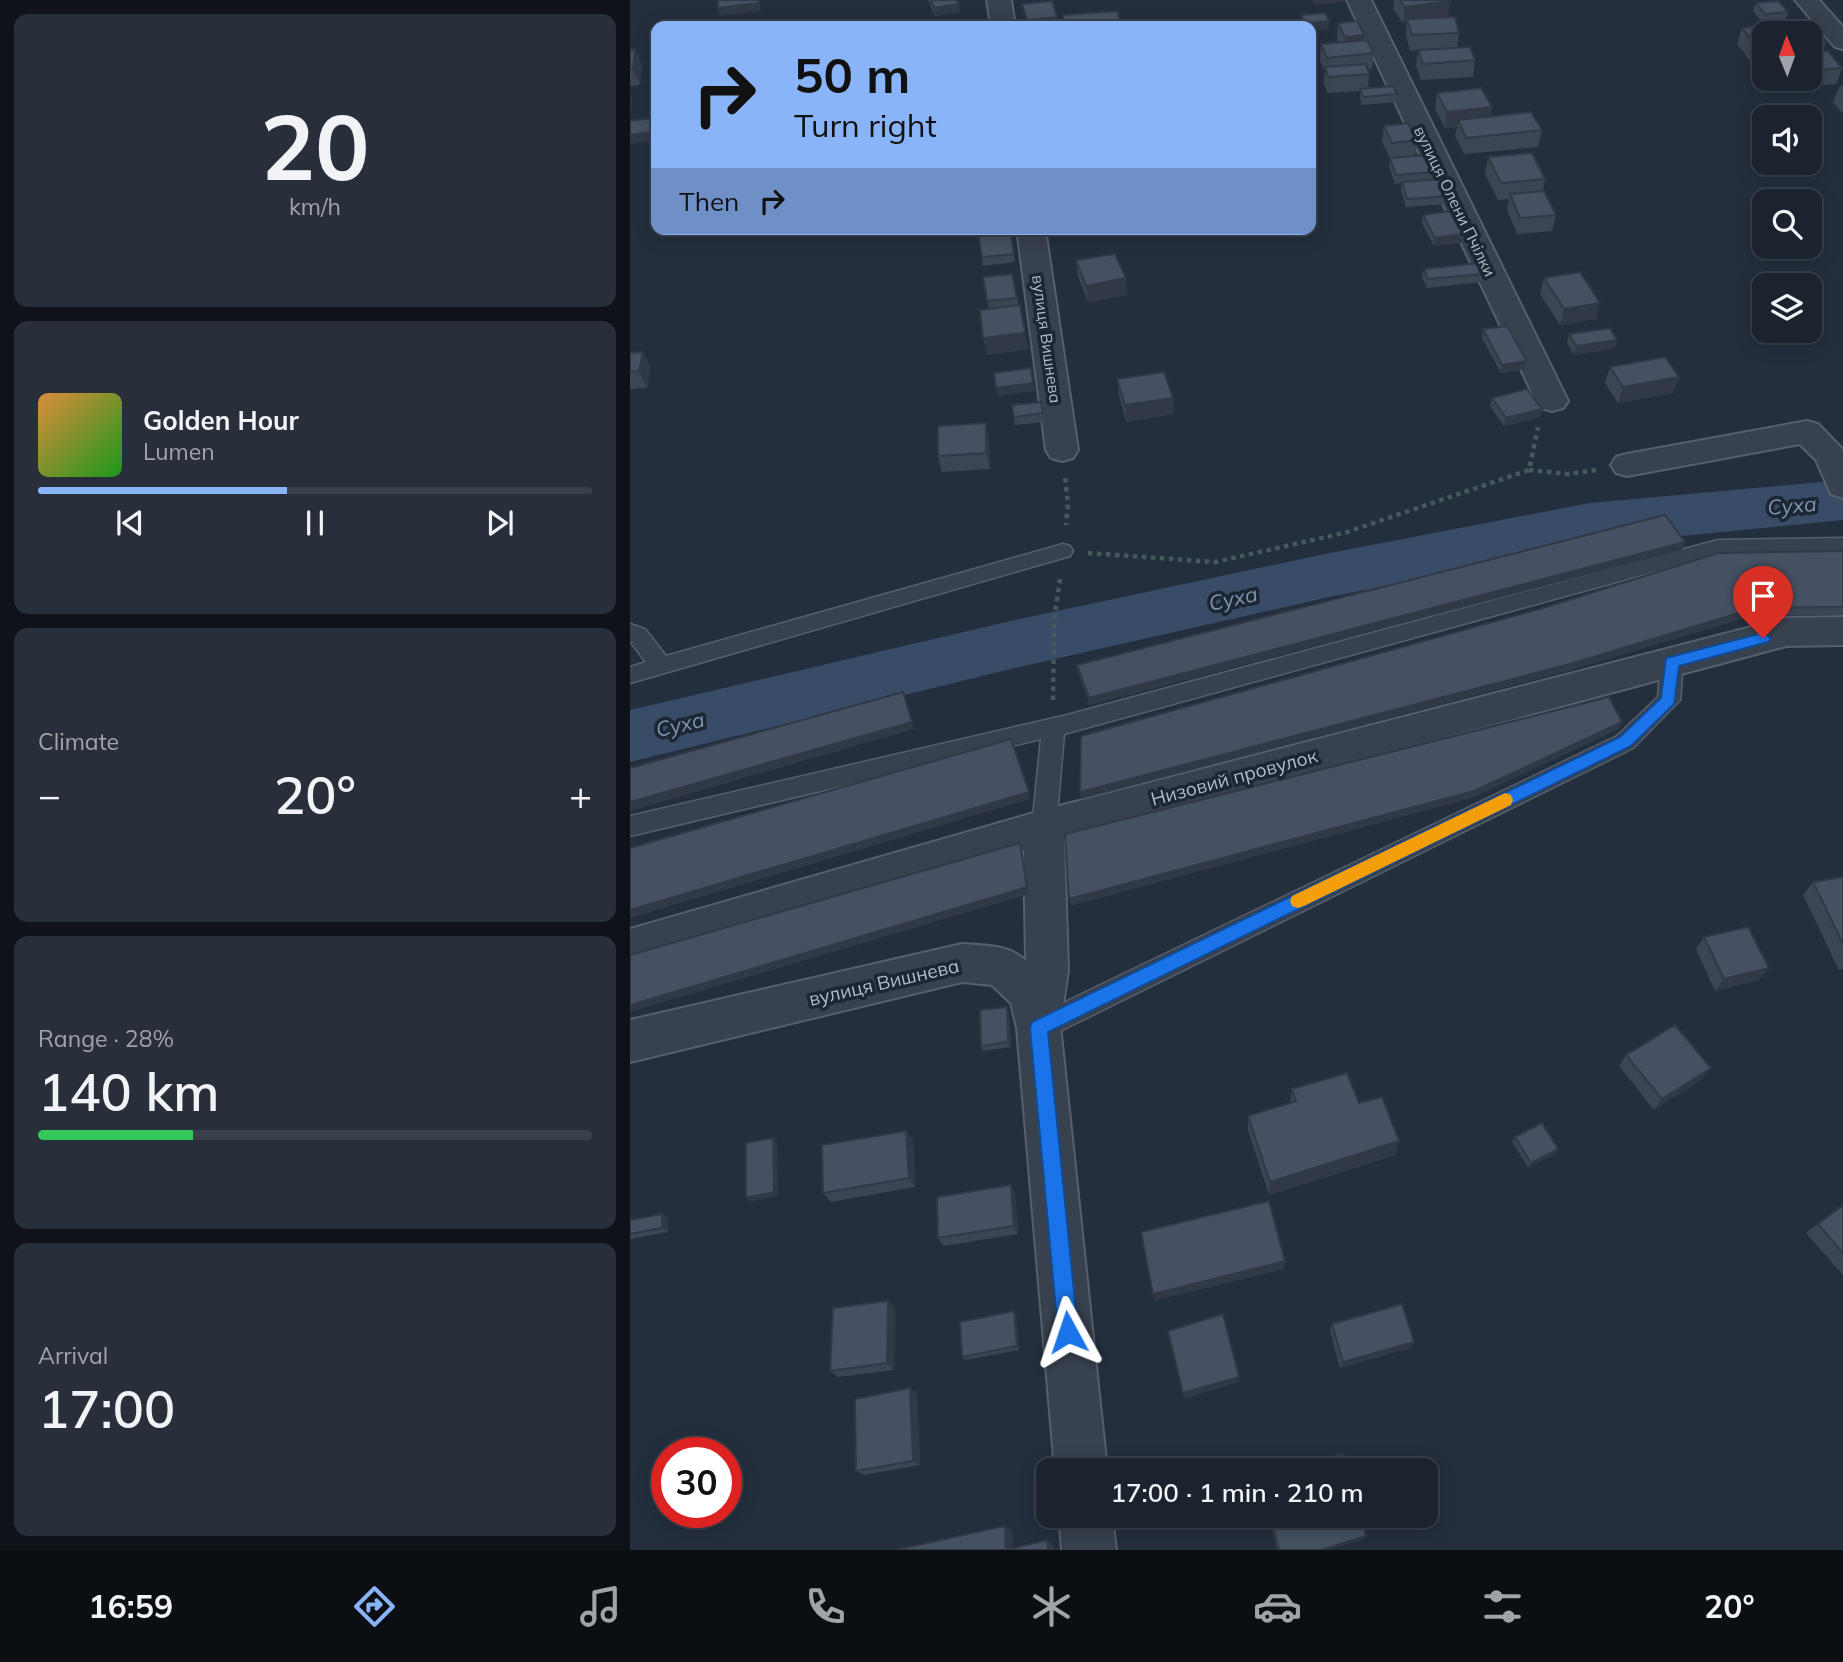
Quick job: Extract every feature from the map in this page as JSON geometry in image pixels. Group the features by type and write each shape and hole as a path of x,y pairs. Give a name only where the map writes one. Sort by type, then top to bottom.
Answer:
{"street":[{"path":"999,0 1002,21"},
{"name":"вулиця Олени Пчілки","path":"1359,0 1552,401"},
{"path":"1807,0 1843,42"},
{"name":"вулиця Вишнева","path":"1032,235 1062,450"},
{"path":"1627,465 1807,432 1830,455 1843,486"},
{"name":"Низовий провулок","path":"630,948 1044,827 1786,632 1843,631"},
{"path":"1039,1028 1047,971 1044,827"},
{"name":"вулиця Вишнева","path":"630,1041 962,963 1002,966 1030,993 1039,1028 1081,1458"},
{"path":"1087,1528 1089,1550"}],"lane":[{"path":"630,825 1053,727 1718,547 1843,545"},
{"path":"630,675 1063,551"},
{"path":"630,632 638,635 661,666"},
{"path":"1039,1028 1625,742 1669,700 1672,662"},
{"path":"1044,827 1053,727"}],"path":[{"path":"1529,470 1536,431 1552,401"},
{"path":"1063,551 1215,562 1344,533 1529,470 1569,474 1627,465"},
{"path":"1053,727 1054,621"}],"building":[{"path":"718,0 758,0 759,3 718,8"},
{"path":"931,0 957,0 959,4 934,8"},
{"path":"1400,0 1449,0 1450,1 1405,7"},
{"path":"1052,1 1057,17 1027,20 1022,4"},
{"path":"1778,1 1788,12 1765,14 1756,3"},
{"path":"1118,11 1119,21 1064,21 1063,15"},
{"path":"1325,13 1329,21 1304,21 1301,15"},
{"path":"1455,17 1459,33 1412,35 1407,19"},
{"path":"1357,21 1365,35 1345,37 1338,23"},
{"path":"1752,27 1752,40 1742,28"},
{"path":"1367,40 1374,53 1327,58 1321,44"},
{"path":"1470,47 1475,60 1423,64 1418,50"},
{"path":"635,49 633,69 630,69 630,50"},
{"path":"1822,51 1828,51 1842,68 1822,70"},
{"path":"1366,64 1369,74 1328,77 1325,67"},
{"path":"1393,86 1397,94 1363,97 1360,89"},
{"path":"1481,88 1492,107 1447,112 1437,93"},
{"path":"1531,112 1542,130 1466,138 1458,120"},
{"path":"651,118 651,132 630,135 630,121"},
{"path":"1408,123 1417,140 1392,143 1384,126"},
{"path":"1532,153 1545,179 1501,183 1488,157"},
{"path":"1426,155 1433,172 1396,175 1390,158"},
{"path":"1443,179 1449,196 1407,199 1402,182"},
{"path":"1544,191 1556,215 1520,218 1510,194"},
{"path":"1450,211 1463,234 1435,238 1423,215"},
{"path":"978,235 1011,235 1014,254 982,257"},
{"path":"1115,254 1126,278 1086,286 1076,260"},
{"path":"1478,263 1483,274 1428,279 1424,269"},
{"path":"1580,272 1600,303 1564,309 1544,278"},
{"path":"1012,274 1017,298 987,301 983,277"},
{"path":"1020,305 1025,333 983,338 980,310"},
{"path":"1507,326 1527,361 1502,365 1483,329"},
{"path":"1610,328 1617,340 1576,346 1569,334"},
{"path":"643,352 639,371 630,372 630,353"},
{"path":"1665,357 1679,377 1623,387 1610,367"},
{"path":"1031,368 1033,383 996,388 994,373"},
{"path":"1164,372 1173,398 1125,405 1117,379"},
{"path":"1527,389 1542,409 1506,418 1492,398"},
{"path":"1041,402 1043,413 1014,417 1012,405"},
{"path":"986,423 986,453 938,456 938,426"},
{"path":"1665,515 1685,542 1089,698 1077,665"},
{"path":"1843,551 1843,607 1755,608 1570,664 1080,792 1081,736 1543,608 1718,553"},
{"path":"903,692 912,722 630,802 630,768"},
{"path":"1609,697 1622,722 1474,791 1069,899 1065,834"},
{"path":"1011,739 1029,792 630,910 630,848"},
{"path":"1020,843 1027,887 630,1005 630,955"},
{"path":"1843,877 1843,944 1813,882"},
{"path":"1748,927 1769,968 1724,979 1704,937"},
{"path":"1007,1007 1008,1042 981,1046 980,1010"},
{"path":"1675,1025 1711,1068 1662,1099 1626,1055"},
{"path":"1347,1073 1359,1103 1382,1097 1399,1141 1270,1182 1248,1116 1296,1101 1292,1089"},
{"path":"1542,1123 1558,1149 1531,1163 1515,1137"},
{"path":"906,1131 909,1178 823,1193 822,1145"},
{"path":"773,1138 774,1192 746,1198 746,1143"},
{"path":"1011,1185 1014,1226 938,1238 937,1197"},
{"path":"1269,1201 1285,1261 1153,1294 1141,1232"},
{"path":"1843,1205 1843,1253 1818,1224"},
{"path":"662,1214 662,1228 630,1234 630,1220"},
{"path":"888,1301 887,1363 830,1371 833,1308"},
{"path":"1402,1304 1414,1342 1343,1362 1332,1324"},
{"path":"1014,1311 1017,1346 962,1357 960,1322"},
{"path":"1223,1314 1239,1377 1183,1393 1168,1331"},
{"path":"910,1388 913,1461 856,1471 855,1399"},
{"path":"1005,1526 1006,1550 895,1550"},
{"path":"1273,1528 1364,1528 1366,1536 1321,1550 1279,1550"},
{"path":"1047,1540 1048,1550 1006,1550"}],"waterway":[{"name":"Суха","path":"630,736 1015,644 1325,576 1590,524 1843,500"}],"slow traffic":[{"path":"1298,901 1505,800"}],"route":[{"path":"1068,1332 1039,1028 1625,742 1669,700 1672,662 1763,638"}]}
